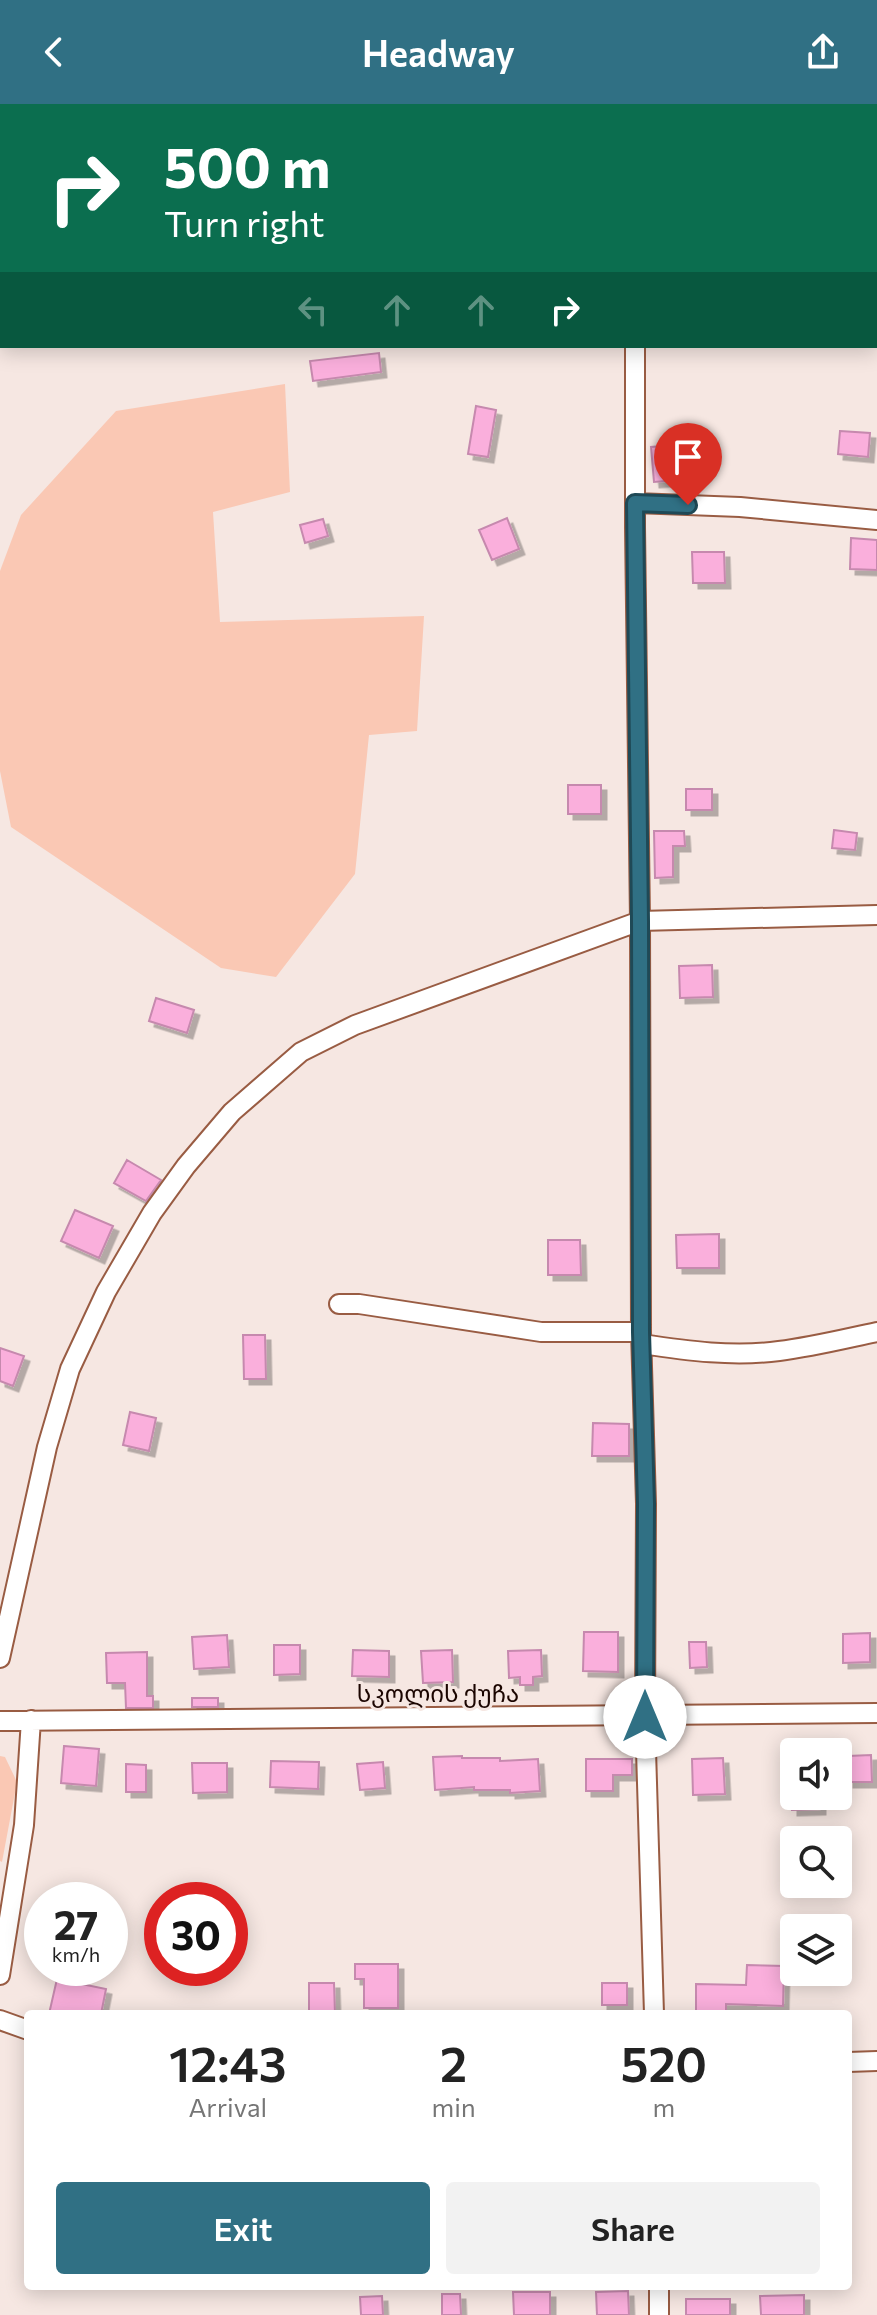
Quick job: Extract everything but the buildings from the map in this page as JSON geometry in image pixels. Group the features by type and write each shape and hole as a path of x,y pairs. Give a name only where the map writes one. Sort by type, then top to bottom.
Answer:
{"street":[{"path":"635,348 642,1338 646,1504 645,1717 654,2010"},
{"path":"635,503 740,507 877,520"},
{"path":"0,1658 47,1447 70,1369 106,1292 152,1213 186,1166 232,1112 301,1052 355,1025 640,921 877,915"},
{"path":"339,1304 541,1332 642,1338 705,1352 776,1351 877,1332"},
{"name":"სკოლის ქუჩა","path":"0,1721 877,1713"},
{"path":"0,1975 24,1825 31,1720"},
{"path":"0,2020 24,2029"},
{"path":"852,2062 877,2061"},
{"path":"659,2290 659,2315"}],"shaded area":[{"path":"285,384 290,492 213,512 220,622 424,616 417,731 369,735 355,874 276,977 221,968 11,827 0,771 0,571 21,515 116,411"},
{"path":"0,1756 5,1757 17,1782 2,1862 0,1861"}],"route":[{"path":"645,1717 646,1504 641,1332 635,503 688,505"}]}
